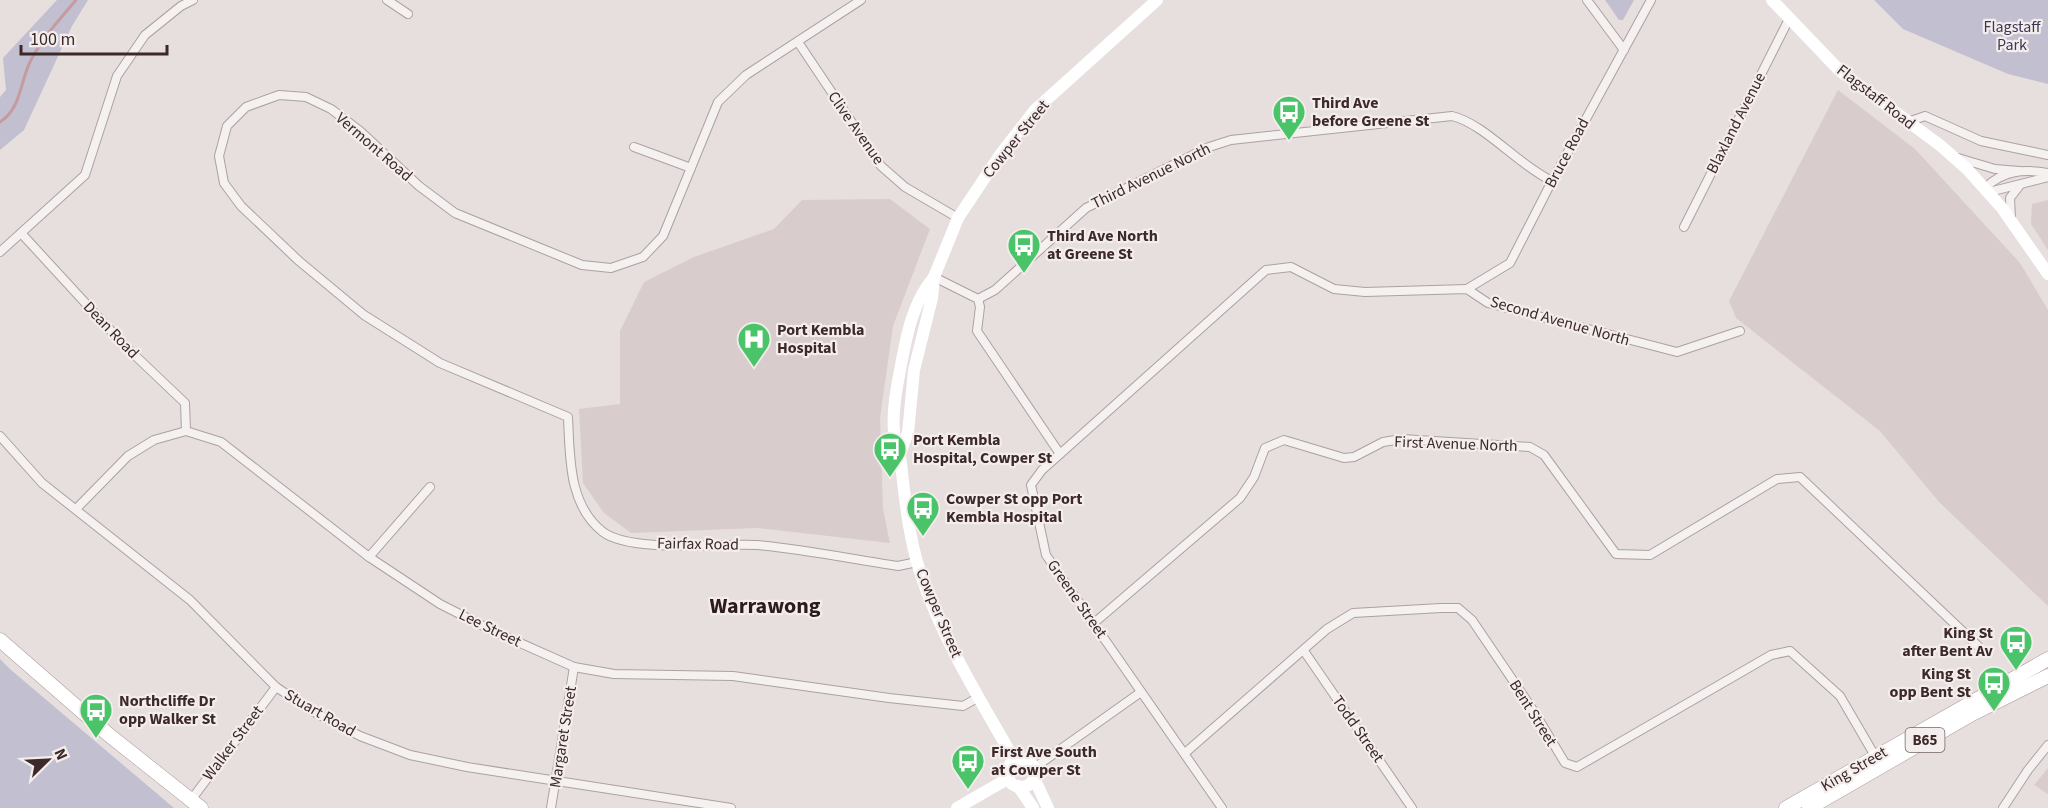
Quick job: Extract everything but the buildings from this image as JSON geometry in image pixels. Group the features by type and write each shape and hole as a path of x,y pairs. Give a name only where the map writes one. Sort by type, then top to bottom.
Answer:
{"main road":[{"name":"Cowper Street","path":"900,453 908,433 918,349 932,298 934,277 958,218 999,155 1035,110 1156,0"},
{"name":"Flagstaff Road","path":"1772,0 1840,71 1950,154 1987,190 2048,274"},
{"name":"Cowper Street","path":"934,277 920,294 904,349 898,382 894,434 900,453 905,501 917,562 949,643 1015,761"},
{"path":"909,410 907,397 898,382 906,373 910,354 918,349"},
{"path":"0,640 109,735 198,805"},
{"name":"King Street","path":"1786,808 2048,658"},
{"name":"King Street","path":"1809,808 1972,714 2048,676"},
{"path":"1033,808 1014,782 1009,766 1015,761 1024,759 1034,773 1048,808"},
{"path":"957,808 1014,782 1029,784 1034,773"}],"street":[{"path":"0,252 85,175 117,76 146,36 181,6 193,0"},
{"path":"387,0 408,14"},
{"name":"Vermont Road","path":"568,417 440,363 364,315 299,261 241,206 224,183 219,156 227,126 246,106 279,95 306,97 331,109 360,131 419,186 455,213 582,265 611,268 643,257 663,236 718,102 746,75 861,0"},
{"path":"1587,0 1624,50"},
{"name":"Bruce Road","path":"1467,288 1510,263 1552,180 1651,0"},
{"name":"Blaxland Avenue","path":"1684,227 1789,19"},
{"name":"Clive Avenue","path":"798,42 881,166 905,187 958,218"},
{"name":"Third Avenue North","path":"978,299 995,290 1086,208 1209,147 1231,140 1452,116 1468,122 1528,168 1552,180"},
{"path":"1908,122 1925,116 1981,141 2048,155"},
{"path":"634,147 691,168"},
{"path":"1950,154 1968,162 1995,169 2048,175"},
{"path":"1987,190 2002,175 2019,171"},
{"path":"1987,190 2048,175"},
{"path":"2011,220 2011,196 2016,188 2026,182"},
{"name":"Dean Road","path":"21,234 123,344 185,403 186,431"},
{"path":"934,277 978,299 980,307 977,331 1060,454 1266,270 1291,267 1334,289 1365,292 1467,288"},
{"name":"Second Avenue North","path":"1467,288 1488,303 1662,350 1677,351 1740,331"},
{"name":"Fairfax Road","path":"568,417 574,489 588,515 603,532 618,539 638,543 758,545 898,566 917,562"},
{"path":"76,509 128,456 154,440 186,431"},
{"name":"Lee Street","path":"186,431 221,442 236,452 369,557 450,609 574,667 614,674 733,676 963,706 979,697"},
{"name":"Stuart Road","path":"0,436 42,483 190,600 276,687 314,712 360,736 410,754 467,767 731,808"},
{"name":"First Avenue North","path":"1094,622 1240,498 1254,477 1265,448 1284,440 1344,458 1354,457 1383,442 1402,439 1530,447 1544,454 1616,554 1650,555 1778,479 1800,477 1978,646"},
{"name":"Greene Street","path":"1060,454 1042,470 1031,485 1046,555 1222,808"},
{"path":"369,557 430,487"},
{"name":"Bent Street","path":"1185,753 1327,629 1353,613 1458,608 1472,620 1535,713 1565,763 1577,766 1771,655 1790,651 1840,696 1875,756"},
{"name":"Todd Street","path":"1304,651 1412,808"},
{"name":"Margaret Street","path":"551,808 574,667"},
{"name":"Walker Street","path":"198,805 276,687"},
{"path":"1034,773 1141,692"},
{"path":"2003,808 2048,746"}],"shaded area":[{"path":"1838,90 1915,149 2020,263 2048,310 2048,606 1939,502 1880,431 1736,318 1729,301"},
{"name":"Port Kembla Hospital","path":"890,199 930,229 893,326 880,418 883,509 890,543 757,528 631,533 604,513 583,483 579,409 620,404 620,331 644,282 694,257 774,229 802,200"},
{"path":"2048,200 2048,250 2031,224 2032,204"},
{"path":"2048,768 2048,794 2034,785"}],"green space":[{"path":"57,0 88,0 72,26 24,130 0,150 0,97 6,90 3,58"},
{"path":"1605,0 1634,0 1623,20 1619,20"},
{"name":"Flagstaff Park","path":"1874,0 2048,0 2048,84 2008,74 1903,29"},
{"path":"0,659 11,670 174,808 0,808"}],"waterway":[{"path":"0,122 17,102 27,68 36,52 52,28 76,0"}],"place":[{"name":"Third Ave before Greene St","path":"1289,141"},
{"name":"Third Ave North at Greene St","path":"1024,274"},
{"name":"Port Kembla Hospital","path":"754,368"},
{"name":"Port Kembla Hospital, Cowper St","path":"890,478"},
{"name":"Cowper St opp Port Kembla Hospital","path":"923,537"},
{"name":"King St after Bent Av","path":"2016,671"},
{"name":"King St opp Bent St","path":"1994,712"},
{"name":"Northcliffe Dr opp Walker St","path":"96,739"},
{"name":"First Ave South at Cowper St","path":"968,790"}],"district":[{"name":"Warrawong","path":"765,606"}]}
